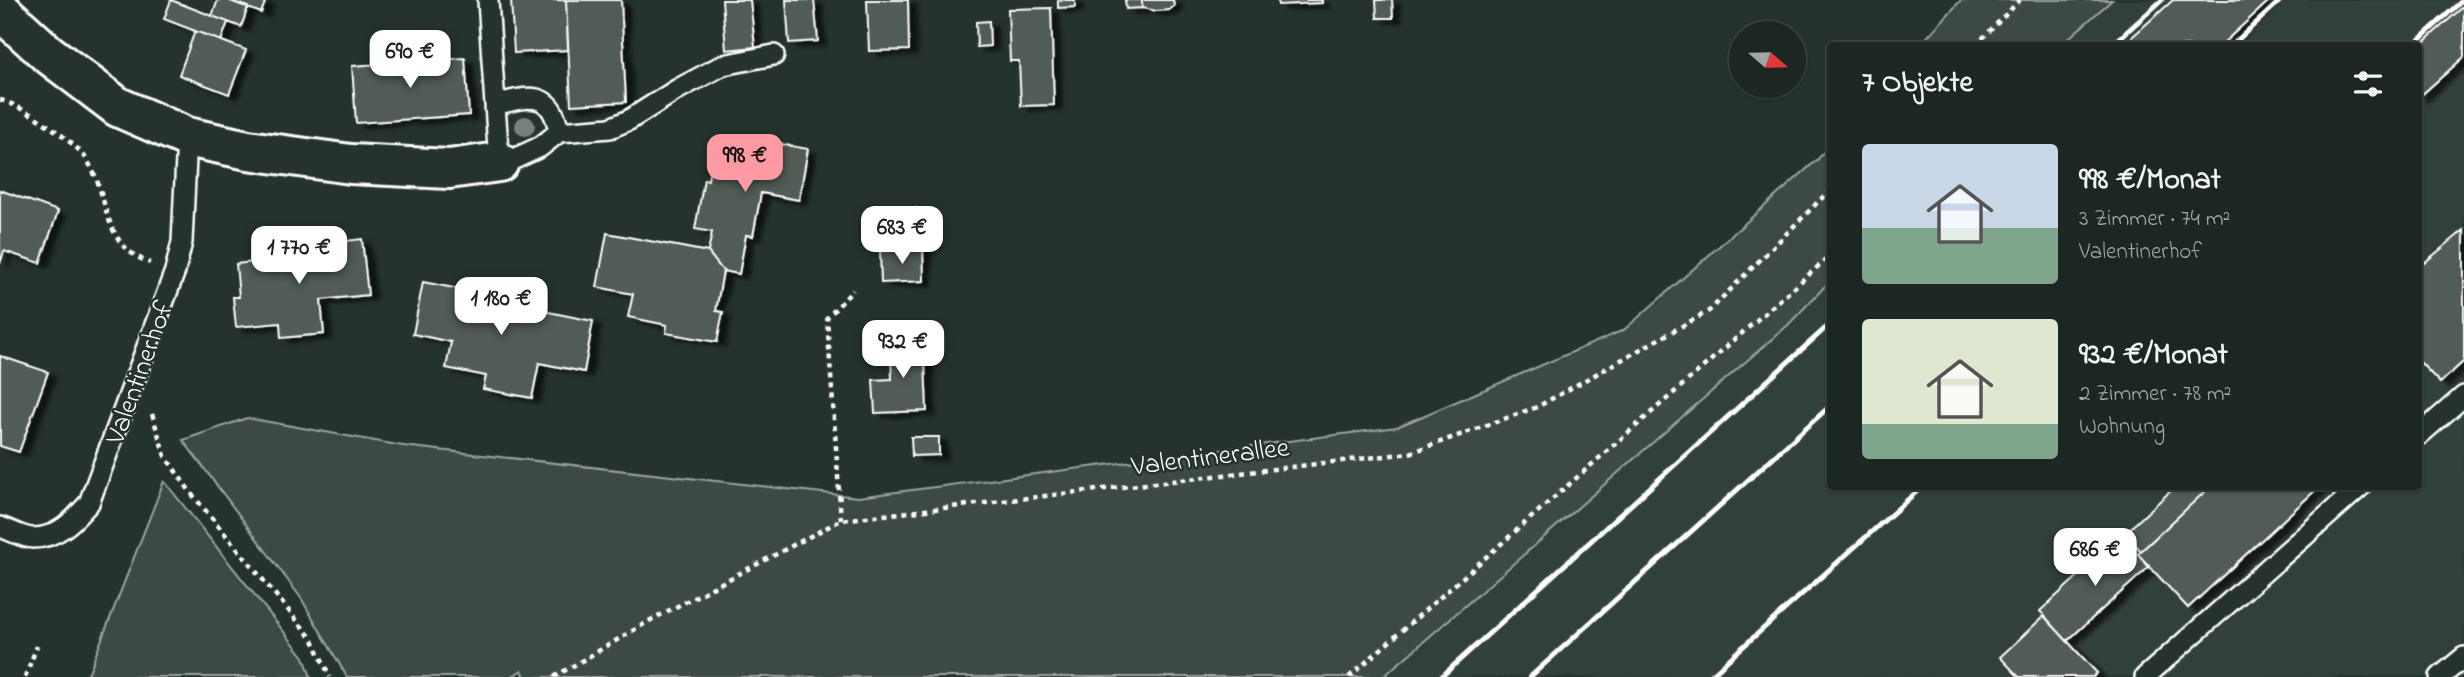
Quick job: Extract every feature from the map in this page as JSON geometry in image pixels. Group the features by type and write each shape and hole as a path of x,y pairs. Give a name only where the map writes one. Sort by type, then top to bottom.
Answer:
{"street":[{"path":"0,10 47,53 118,107 187,136 248,150 351,164 449,169 499,162"}],"lane":[{"path":"488,0 499,162 514,159 540,147 559,132 610,128 629,120 723,65 774,55"},
{"path":"495,105 523,97 543,100 556,115 559,132"},
{"name":"Valentinerhof","path":"0,527 31,538 53,534 72,523 89,503 175,271 182,242 187,136"},
{"path":"2422,433 2464,396"},
{"path":"2145,677 2356,490"},
{"path":"2440,677 2464,657"}],"path":[{"path":"1979,42 2020,0"},
{"path":"0,100 7,101 46,124 84,156 100,187 111,230 126,249 142,260 175,271"},
{"name":"Valentinerallee","path":"554,677 651,620 841,520 1410,453 1537,407 1709,311 1827,193"},
{"path":"1349,677 1827,259"},
{"path":"841,520 827,318 853,290"},
{"path":"137,371 165,456 191,494 313,640 330,677"},
{"path":"25,677 37,646"}],"shaded area":[{"path":"1961,0 2112,0 2064,42 1923,42"},
{"path":"2112,0 2464,0 2464,677 1383,677 1788,325 1827,284 1827,490 2422,490 2422,42 2064,42"},
{"path":"1827,148 1827,284 1788,325 1383,677 525,677 522,670 511,677 347,677 301,598 183,440 247,418 403,446 858,497 1397,427 1624,330 1818,159"},
{"path":"164,481 304,657 311,677 87,677"}],"building":[{"path":"171,0 228,22 221,41 164,19"},
{"path":"218,0 228,0 248,7 241,27 212,16"},
{"path":"228,0 266,0 261,13"},
{"path":"511,0 566,0 568,50 514,53"},
{"path":"566,0 621,0 626,102 571,105"},
{"path":"722,0 750,0 755,47 726,50"},
{"path":"786,0 814,0 818,41 789,43"},
{"path":"867,0 908,0 909,50 869,51"},
{"path":"1058,0 1075,0 1075,7 1058,8"},
{"path":"1125,0 1142,0 1142,8 1126,9"},
{"path":"1142,0 1173,0 1174,6 1169,10 1156,11 1142,8"},
{"path":"1278,0 1322,0 1322,3 1278,5"},
{"path":"1376,0 1392,0 1393,18 1377,18"},
{"path":"2173,0 2270,0 2224,42 2126,42"},
{"path":"2464,6 2464,57 2422,94 2422,43"},
{"path":"1051,8 1054,105 1021,106 1019,61 1010,61 1008,9"},
{"path":"989,21 990,46 977,47 976,22"},
{"path":"195,31 246,50 229,94 179,75"},
{"path":"465,58 469,115 356,123 352,66"},
{"path":"752,139 808,149 799,200 761,193 753,236 746,235 739,274 723,271 708,252 712,232 695,229 704,179 708,180 714,146 750,152"},
{"path":"0,190 58,211 40,263 4,251 0,264"},
{"path":"917,208 919,249 877,251 875,210"},
{"path":"2464,230 2464,361 2440,383 2422,364 2422,265"},
{"path":"607,233 708,252 723,271 716,311 723,312 717,342 666,333 667,325 628,317 633,294 597,287"},
{"path":"362,239 368,295 321,300 324,334 281,338 280,323 236,327 233,297 239,297 236,264 279,259 278,249"},
{"path":"923,248 924,281 881,283 880,250"},
{"path":"423,282 500,297 499,302 593,321 584,372 539,363 532,398 483,389 486,376 446,368 451,342 413,334"},
{"path":"924,339 927,411 875,413 873,380 892,379 890,340"},
{"path":"0,356 48,372 19,452 0,446"},
{"path":"911,437 939,437 939,455 912,456"},
{"path":"2172,490 2207,490 2141,551 2125,533"},
{"path":"2207,490 2316,490 2188,608 2138,554"},
{"path":"2125,533 2141,551 2138,554 2149,567 2067,641 2040,611"},
{"path":"2044,616 2097,673 2093,677 2019,677 2000,657"}],"railway":[{"path":"2115,42 2162,0"},
{"path":"2235,42 2281,0"},
{"path":"2416,42 2463,0"},
{"path":"1441,677 1827,327"},
{"path":"1530,677 1827,409"},
{"path":"1709,677 1919,490"}]}
